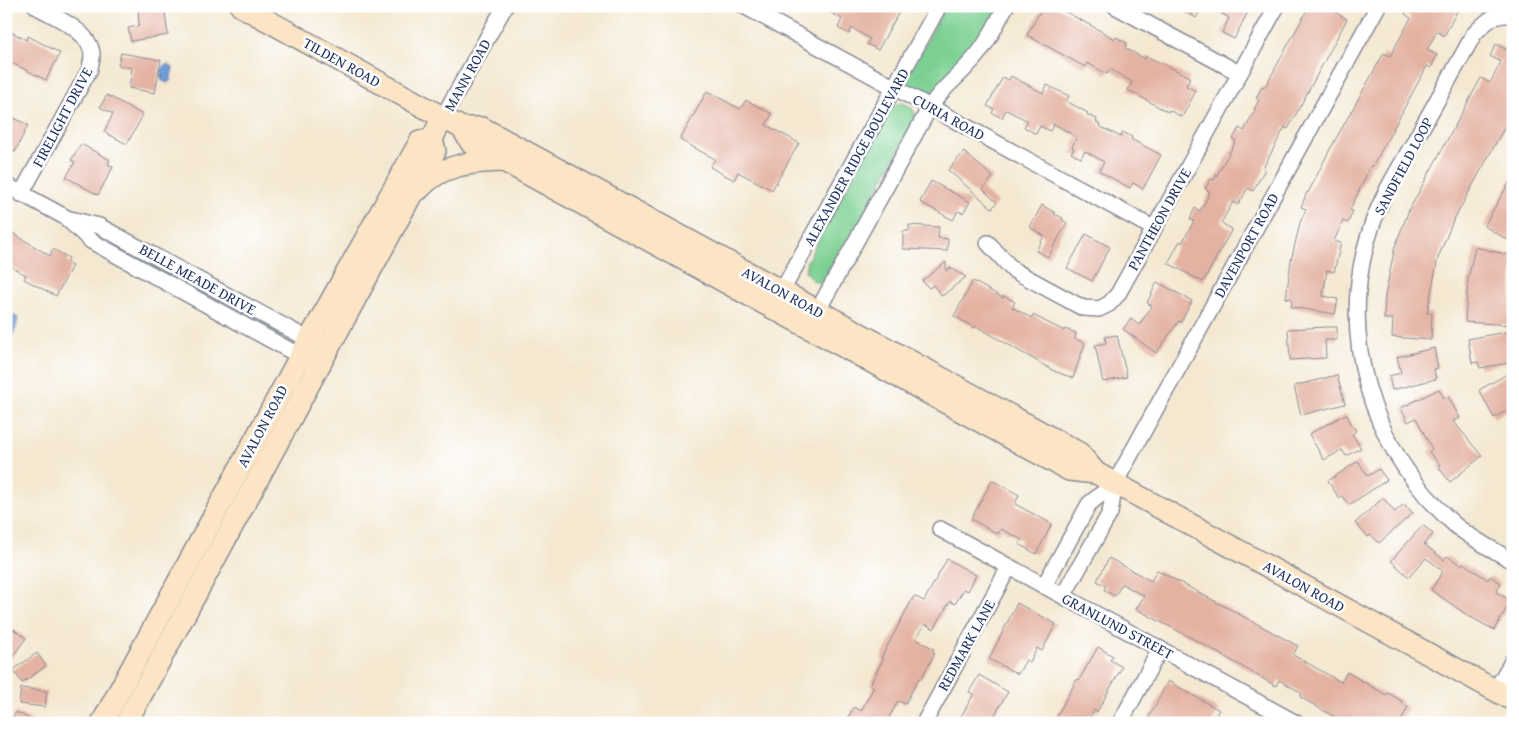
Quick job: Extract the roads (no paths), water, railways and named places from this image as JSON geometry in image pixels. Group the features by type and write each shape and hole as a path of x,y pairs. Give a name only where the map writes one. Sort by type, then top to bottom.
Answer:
{"main road":[{"name":"TILDEN ROAD","path":"241,6 443,117"},
{"name":"AVALON ROAD","path":"102,723 314,353 408,200 434,151 432,139 443,117 462,128 472,144 778,299"},
{"name":"AVALON ROAD","path":"462,128 482,128 814,319 1069,470 1096,473 1504,696"},
{"name":"AVALON ROAD","path":"126,723 420,142 432,139"},
{"path":"408,200 426,180 447,169 468,163 504,161"}],"street":[{"name":"FIRELIGHT DRIVE","path":"22,194 90,69 92,56 89,42 76,28 36,6"},
{"name":"MANN ROAD","path":"443,117 504,6"},
{"name":"CURIA ROAD","path":"744,6 1154,228"},
{"name":"ALEXANDER RIDGE BOULEVARD","path":"778,299 939,6"},
{"path":"814,319 930,106 945,86 971,63 985,44 1006,6"},
{"path":"1115,6 1239,73"},
{"name":"PANTHEON DRIVE","path":"988,243 1013,270 1083,308 1099,309 1110,304 1118,294 1277,6"},
{"name":"DAVENPORT ROAD","path":"1115,483 1378,6"},
{"name":"SANDFIELD LOOP","path":"1513,15 1506,14 1490,18 1474,34 1388,187 1372,225 1360,270 1357,333 1365,381 1377,417 1401,463 1426,496 1456,526 1513,561"},
{"name":"BELLE MEADE DRIVE","path":"6,185 65,217 99,226 221,291 314,353"},
{"name":"BELLE MEADE DRIVE","path":"65,217 91,241 211,307 314,353"},
{"path":"111,252 120,237"},
{"path":"211,307 221,291"},
{"path":"1044,586 1089,504 1115,483"},
{"path":"1063,596 1110,513 1115,483"},
{"name":"GRANLUND STREET","path":"940,530 1296,723"},
{"path":"1065,548 1085,558"},
{"name":"REDMARK LANE","path":"924,723 1009,567"},
{"path":"1120,723 1160,649"},
{"path":"1504,696 1513,660"}],"water":[{"path":"168,64 173,68 170,81 167,83 161,80 162,76 160,76 163,66"},
{"path":"6,311 18,318 16,328 6,348"}]}
